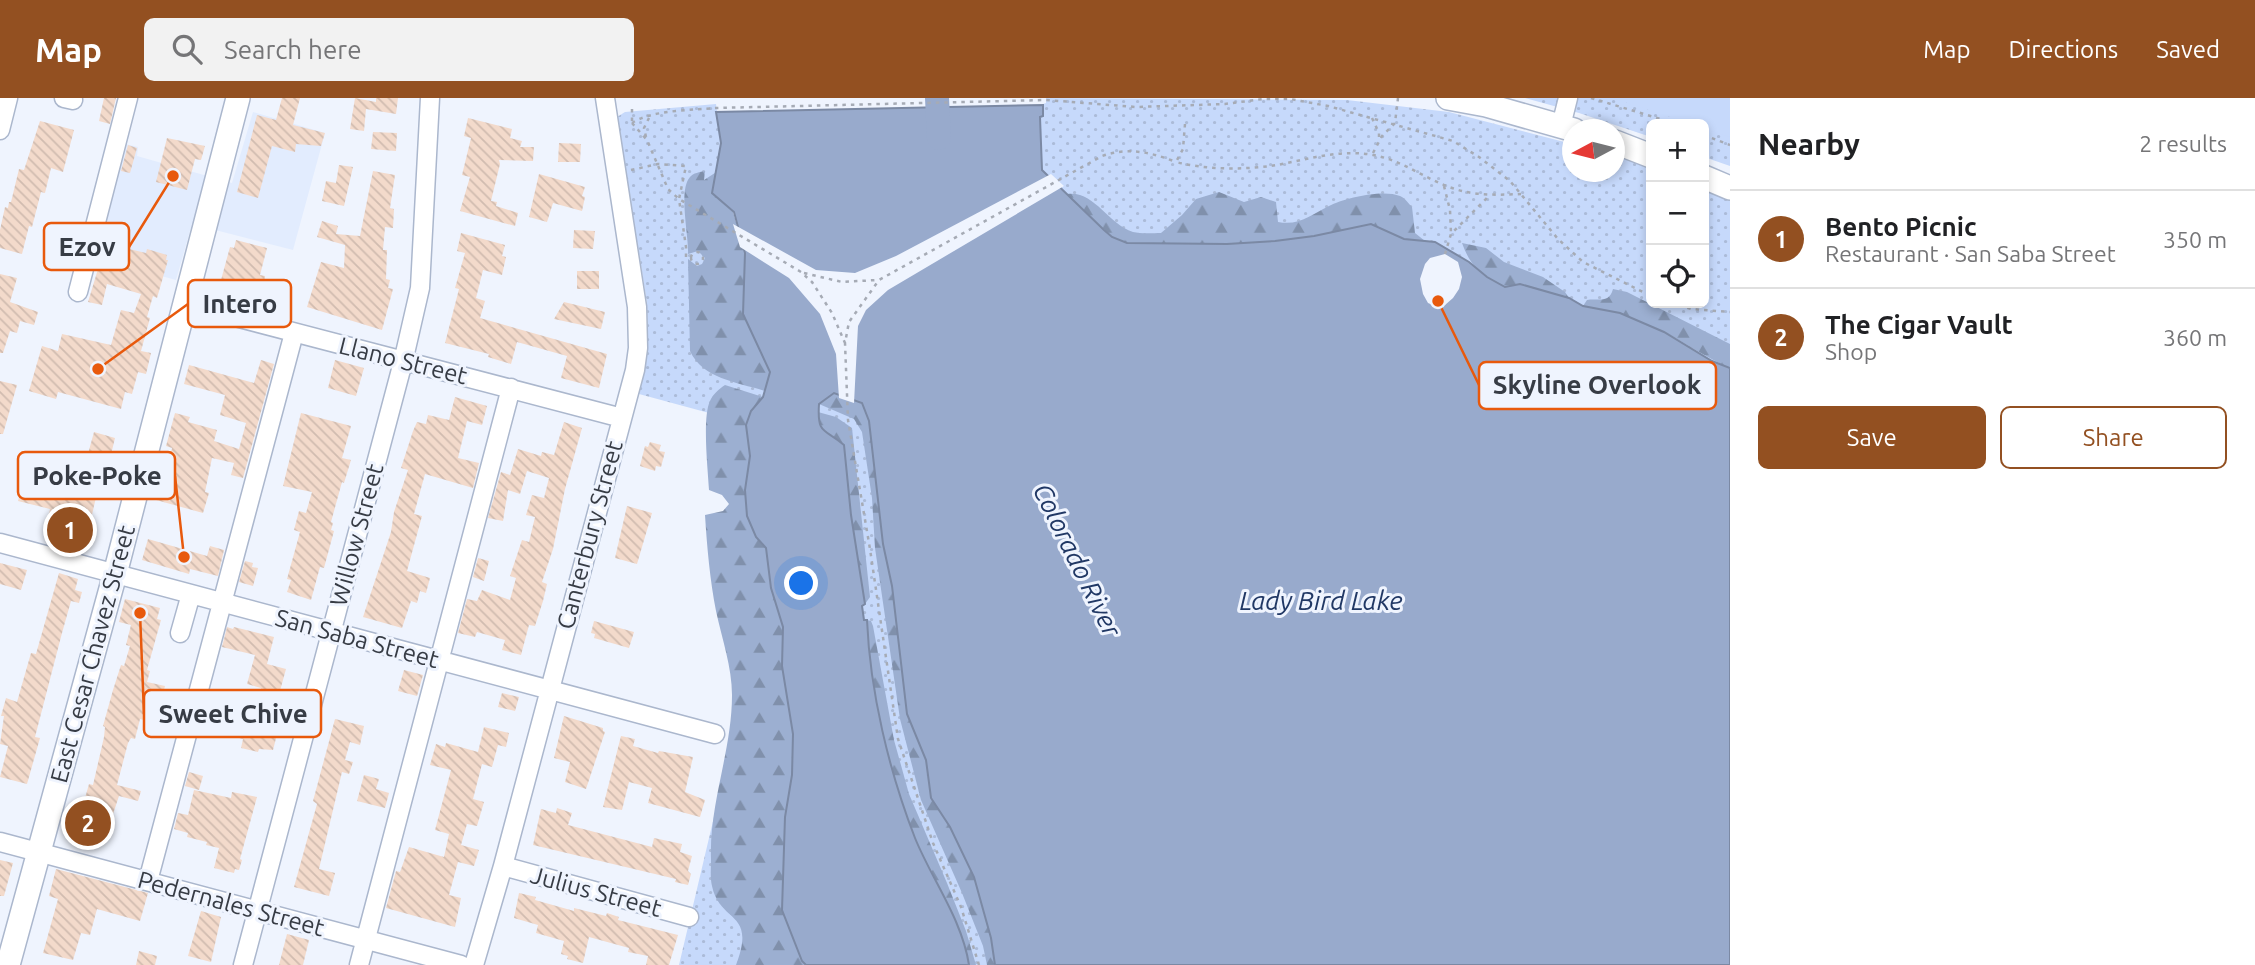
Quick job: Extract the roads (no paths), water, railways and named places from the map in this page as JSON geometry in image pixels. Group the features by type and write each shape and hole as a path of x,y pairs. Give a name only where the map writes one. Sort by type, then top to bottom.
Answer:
{"main road":[{"name":"East Cesar Chavez Street","path":"8,965 186,304 238,98"},
{"path":"1448,98 1486,105 1562,126"},
{"path":"1625,146 1646,154"},
{"path":"1709,179 1730,188"}],"street":[{"path":"0,130 8,98"},
{"path":"78,292 128,98"},
{"name":"Willow Street","path":"243,965 403,362 420,288 430,98"},
{"name":"Canterbury Street","path":"474,965 503,866 635,370 638,330 605,98"},
{"path":"1568,98 1568,119"},
{"name":"Llano Street","path":"186,304 622,418"},
{"path":"148,881 294,333"},
{"path":"359,965 511,388"},
{"name":"San Saba Street","path":"0,543 715,734"},
{"path":"180,634 191,594"},
{"name":"Pedernales Street","path":"0,842 461,965"},
{"name":"Julius Street","path":"503,866 689,917"}],"water":[{"name":"Lady Bird Lake","path":"1043,105 1043,116 1040,117 1042,170 1112,237 1127,243 1227,244 1275,241 1371,224 1404,239 1435,242 1505,287 1520,284 1569,298 1583,306 1620,313 1664,332 1712,361 1730,368 1730,965 995,965 991,938 974,877 950,827 931,798 926,760 907,714 869,421 862,403 834,393 819,404 819,421 823,430 844,445 851,515 865,604 862,606 864,620 867,620 872,675 882,731 915,838 960,932 969,965 806,965 802,961 782,910 785,817 792,775 793,734 782,666 783,627 771,588 766,548 756,537 747,516 745,490 750,456 746,425 751,411 763,397 770,372 743,314 745,253 734,212 712,193 721,143 716,112"}],"waterway":[{"name":"Colorado River","path":"937,98 939,138"}],"place":[{"name":"Ezov","path":"173,176"},
{"name":"Skyline Overlook","path":"1438,301"},
{"name":"Intero","path":"98,369"},
{"name":"Bento Picnic","path":"70,530"},
{"name":"Poke-Poke","path":"184,557"},
{"name":"Sweet Chive","path":"140,613"},
{"name":"The Cigar Vault","path":"88,823"}]}
